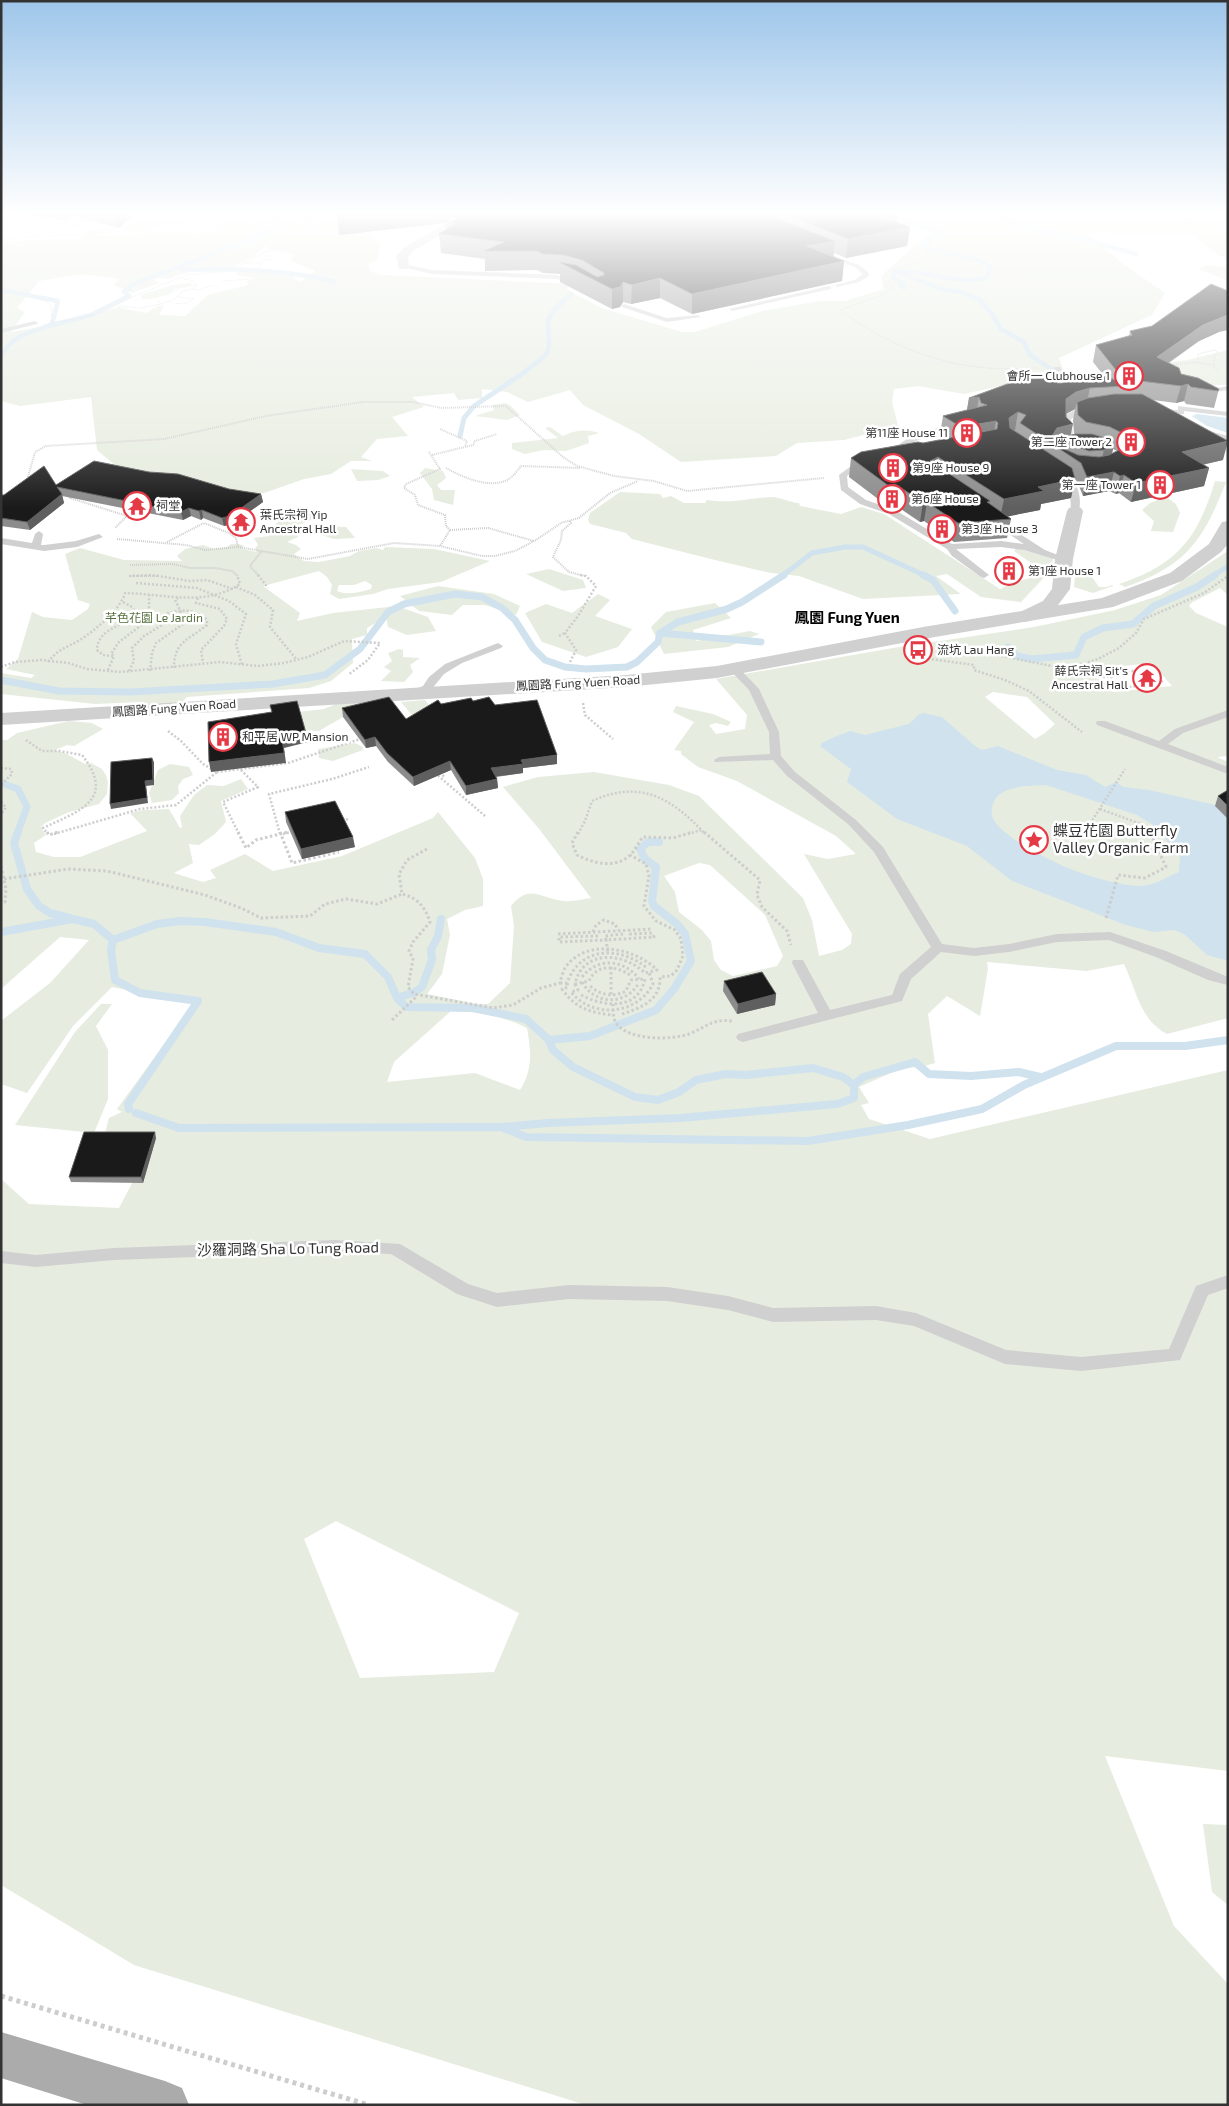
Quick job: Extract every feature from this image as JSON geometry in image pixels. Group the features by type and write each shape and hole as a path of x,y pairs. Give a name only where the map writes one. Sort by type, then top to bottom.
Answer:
{"main road":[{"path":"1,2055 165,2105"}],"street":[{"name":"鳳園路 Fung Yuen Road","path":"1,718 143,711 645,679 735,670 923,633 1024,617 1049,604 1061,589 1064,559 1075,511"},
{"path":"1024,617 1106,603 1166,583 1208,555 1222,538 1228,526"}],"lane":[{"path":"640,311 667,320 698,317"},
{"path":"1,332 35,324"},
{"path":"1056,370 1072,386 1058,397"},
{"path":"1191,390 1200,392 1228,388"},
{"path":"1075,442 1068,435 1066,418 1079,412 1101,408"},
{"path":"1181,408 1187,420"},
{"path":"1142,410 1181,408 1228,414"},
{"path":"896,451 913,439 964,422"},
{"path":"1198,428 1228,439"},
{"path":"874,457 865,460 843,475 844,488 863,502 892,512 950,547 955,554 984,575"},
{"path":"1052,470 1073,485 1078,495 1075,511"},
{"path":"987,516 1042,552"},
{"path":"36,546 39,534"},
{"path":"1,541 44,548 77,544 99,537"},
{"path":"950,547 1002,544 1025,547 1064,559"},
{"path":"410,693 427,688 432,679 441,670 498,646"},
{"path":"735,670 754,689 774,732 776,757 791,774 852,822 879,850 938,948"},
{"path":"1160,745 1179,731 1228,713"},
{"path":"1101,722 1228,771"},
{"path":"718,760 776,757"},
{"path":"743,1037 897,998 905,977 938,948 974,952 1009,948 1057,938 1110,936 1161,954 1212,977 1228,981"},
{"path":"798,963 826,1015"},
{"name":"沙羅洞路 Sha Lo Tung Road","path":"1,1257 36,1261 133,1253 335,1246 394,1248 463,1289 497,1300 569,1292 667,1294 728,1303 773,1315 876,1313 916,1320 1005,1357 1081,1364 1174,1355 1202,1291 1228,1281"}],"path":[{"path":"58,322 81,319 102,311"},
{"path":"842,311 853,321 882,338 943,361 962,366 1056,370"},
{"path":"1195,362 1198,362 1198,354 1215,350 1218,352 1213,358 1213,365 1217,372 1225,372"},
{"path":"1191,390 1188,384 1166,373 1166,368 1170,365 1195,362 1213,365"},
{"path":"37,478 28,476 35,452 46,446 164,440 266,416 363,402 413,402 442,408 506,406 563,457 586,468 614,476 629,477 639,481 654,481 687,491 794,482 843,475"},
{"path":"440,429 467,441 465,447"},
{"path":"432,455 465,447 497,434"},
{"path":"429,452 440,469"},
{"path":"450,530 446,526 445,515 418,505 414,495 404,488 406,484 447,467 458,475 474,480 500,482 509,479 521,466 586,468"},
{"path":"99,537 186,545 205,550 238,547 308,559 394,543 440,546 482,556 495,556 515,551 561,523 570,521 588,512 610,493 639,481"},
{"path":"76,493 70,498 127,516 116,527 99,537"},
{"path":"559,636 565,633 576,621 596,586 586,576 569,572 553,557 562,540 562,531 571,523 570,521"},
{"path":"166,543 204,523 236,538 238,547"},
{"path":"450,530 488,528 534,541"},
{"path":"440,546 450,530"},
{"path":"262,551 250,566 255,569 260,580 268,588"},
{"path":"48,662 57,651 81,639 123,602 124,593 149,593 198,598 216,596 240,584 238,575 232,571 216,568 190,568 173,564 130,565"},
{"path":"129,576 147,574 193,581 207,580 255,595 273,610 270,627 298,660"},
{"path":"960,646 984,654 1052,666 1071,666 1085,663 1098,659 1119,648 1136,633 1144,619 1204,593 1228,576"},
{"path":"136,583 149,583 165,587 191,587 243,608 246,614 235,641 235,652 242,665"},
{"path":"108,670 114,656 111,654 117,642 145,624 152,616 149,610 149,593"},
{"path":"150,671 154,646 182,628 186,622 176,600 179,596"},
{"path":"198,598 196,603 220,610 227,619 224,626 201,650 204,663"},
{"path":"114,656 103,655 97,650 96,644 99,637 132,617 134,612 132,607 123,602"},
{"path":"129,671 134,661 132,648 136,642 143,635 167,622 168,613 180,609 189,609 203,615 207,620 207,625 201,631 178,645 175,650 174,668"},
{"path":"564,661 570,662 576,650 565,633"},
{"path":"1,668 15,662 66,662 86,669 129,671 150,671 220,662 264,666 298,660 322,653 343,641 380,643 368,660 344,678"},
{"path":"916,657 974,665 974,670 1005,680 1029,691 1085,735"},
{"path":"1085,663 1098,677 1111,677"},
{"path":"1151,669 1162,681 1158,684 1120,688 1111,677 1109,674 1151,669"},
{"path":"580,684 584,696 583,705 586,715 613,738"},
{"path":"143,711 142,718 178,736 208,769 217,772 288,763 369,736"},
{"path":"23,739 33,743 42,752 59,751 82,755 93,770 96,780 94,796 85,808 43,828 50,835 140,808 176,805 217,772"},
{"path":"435,766 445,778"},
{"path":"339,852 292,863 276,823 269,794 332,779 369,767"},
{"path":"1,768 11,769 12,774 1,784"},
{"path":"240,769 258,787 223,802 246,848 256,840 303,829"},
{"path":"431,769 485,816"},
{"path":"1088,827 1125,769"},
{"path":"701,830 673,838 643,837 630,855 610,864 591,862 577,856 572,843 585,821 592,801 608,792 630,789 646,792 688,816 701,830 760,880 757,895 762,907 787,931 798,963"},
{"path":"1,802 6,807 1,815"},
{"path":"1100,809 1141,824 1150,832 1166,867 1145,878 1118,875 1105,919 1100,923"},
{"path":"339,821 348,819"},
{"path":"402,894 399,874 407,860 427,849"},
{"path":"622,1014 643,1007 651,1001 661,983 660,976 671,976 677,970 683,956 681,939 675,930 656,920 644,906 649,876 646,864 630,855"},
{"path":"1,866 6,902 1,904"},
{"path":"4,880 68,869 107,871 205,895 241,908 261,918 310,916 325,904 346,899 377,904 402,894 412,896 424,906 430,922 413,942 409,951 413,959 408,986 410,991 416,995 493,1008 513,1005 541,988 567,983"},
{"path":"593,932 593,926 597,922 604,920 615,924 618,930"},
{"path":"606,926 606,931"},
{"path":"558,934 652,929"},
{"path":"598,936 559,938 559,942 654,937 652,933 630,934 629,930"},
{"path":"608,953 605,936 623,934"},
{"path":"560,983 563,970 574,959 585,954 607,948 626,950 646,958 657,970 649,972 645,973 632,962 624,959 604,958 585,964 576,975 575,984 578,990 571,992 579,1001 595,1008 613,1009 632,1005 644,998 653,984 649,972"},
{"path":"613,1015 585,1010 569,1001 562,989 568,987 568,974 580,961 596,954 608,953 635,957 647,968"},
{"path":"582,977 588,968 606,962 616,962 633,970 639,979"},
{"path":"575,984 589,981 594,971 611,967 624,970 630,975"},
{"path":"611,967 611,995"},
{"path":"581,995 597,1003 613,1004 634,998 641,992 645,978 631,980 631,986 628,990 611,995 594,990 590,986"},
{"path":"582,982 588,993 594,998 614,1000 632,994 639,983"},
{"path":"392,1020 416,995"},
{"path":"644,998 651,1001"},
{"path":"613,1004 613,1015 617,1024 628,1033 665,1040 690,1034 710,1022 723,1019 739,1025 743,1037"},
{"path":"1,1996 369,2105"}],"green space":[{"path":"1,311 25,312 11,332 78,320 105,311 146,313 161,311 159,315 185,316 190,311 612,311 682,332 695,332 761,311 1154,311 1152,315 1059,358 1064,372 964,394 918,386 894,389 892,402 898,426 844,440 797,443 776,456 681,462 639,434 583,405 570,390 528,402 507,392 482,389 482,398 458,400 454,393 412,397 424,407 392,417 408,436 377,439 361,457 372,461 351,461 331,474 304,479 264,493 226,493 123,472 97,450 91,397 20,406 1,401"},
{"path":"1228,350 1228,385 1194,385 1167,363 1187,360"},
{"path":"505,403 510,405 520,415 507,420 475,416 494,410 492,405"},
{"path":"550,427 563,436 581,431 599,433 588,436 589,443 566,451 544,450 525,454 512,449 512,443 558,438 545,428"},
{"path":"425,468 443,471 446,478 437,485 441,490 455,490 453,505 434,500 432,489 420,473"},
{"path":"351,469 383,471 390,476 378,480 357,481"},
{"path":"1215,481 1226,482 1209,520 1190,549 1178,560 1146,579 1125,587 1119,584 1156,568 1182,547 1201,518"},
{"path":"620,492 660,494 663,498 671,496 684,503 706,503 706,500 732,501 775,497 799,503 800,506 841,514 861,507 884,514 1000,589 1015,582 1042,575 1040,569 1014,551 1016,548 1053,558 1052,569 1021,602 981,597 947,574 936,576 961,594 863,599 799,576 771,573 715,560 632,539 626,533 590,524 588,520 590,513"},
{"path":"1166,497 1176,504 1180,513 1173,532 1151,531 1154,521 1142,510 1150,503"},
{"path":"304,512 314,512 316,518 298,525 274,526 278,522"},
{"name":"芊色花園 Le Jardin","path":"287,526 298,529 298,537 287,542 301,549 294,554 304,561 319,562 350,556 359,551 376,548 383,550 385,547 434,549 490,561 441,582 388,589 373,594 339,599 330,594 332,585 327,577 319,571 263,586 300,613 297,621 333,613 397,606 428,617 436,631 407,635 388,627 386,617 367,628 367,635 352,639 353,663 331,681 309,688 187,697 181,703 162,707 140,702 95,704 1,694 1,673 31,678 35,675 6,669 18,659 32,612 43,617 72,620 88,609 90,604 78,600 65,554 80,548 124,560 182,561 177,556 185,549 203,545 214,549 227,547 231,544 239,544 244,546 242,549 257,552 255,548 258,545 254,538 269,536 272,529","holes":["365,581 372,585 371,589 358,592 345,593 337,591 339,585 354,585"]},
{"path":"323,526 346,527 355,538 334,539 322,535"},
{"path":"1228,551 1228,595 1220,588 1191,603 1189,606 1196,613 1228,627 1228,756 1217,757 1228,762 1228,1018 1167,1034 1150,1021 1140,1004 1124,964 1086,971 987,962 988,969 980,1016 947,996 928,1014 935,1063 921,1067 902,1068 859,1087 869,1103 861,1105 869,1119 930,1139 1228,1070 1228,1771 1105,1756 1174,1926 1228,1984 1228,2105 586,2105 134,1965 1,1885 1,1179 29,1204 119,1208 140,1168 101,1148 109,1118 122,1112 117,1109 194,1003 112,987 73,1026 27,1093 1,1084 1,1021 50,983 89,940 60,937 1,989 1,740 7,740 17,733 69,721 92,723 103,729 74,746 67,745 55,750 85,764 91,763 102,769 108,782 107,794 99,804 69,812 45,823 41,827 46,835 34,843 36,852 54,857 80,857 147,831 130,813 144,810 169,809 180,828 182,827 180,816 194,795 207,785 224,786 241,779 248,789 221,801 226,822 215,834 199,845 189,844 193,863 174,873 203,882 216,878 210,870 245,854 273,871 342,856 433,818 438,812 475,858 483,879 483,906 465,910 447,919 450,935 442,974 427,994 477,1004 488,1004 510,983 514,926 511,906 517,899 529,894 564,901 591,898 540,830 503,787 538,777 594,772 669,785 699,796 803,898 812,920 819,956 842,950 851,944 852,934 804,854 828,859 856,854 836,836 737,781 698,767 681,754 681,751 674,750 694,722 673,712 676,706 713,714 731,722 728,726 716,723 709,725 716,734 745,729 747,715 716,679 893,648 1034,627 1115,610 1161,595","holes":["1152,663 1172,686 1113,692 1102,680 1097,679 1083,667 1091,665 1094,669","993,692 1027,697 1055,724 1035,739 985,697","699,863 710,865 765,915 783,956 777,966 733,976 721,970 714,960 711,941 702,930 679,912 675,892 664,876","451,1011 490,1015 509,1020 527,1028 530,1060 527,1075 520,1090 475,1073 387,1082 394,1062","336,1521 519,1613 494,1672 360,1678 304,1539"]},
{"path":"549,569 583,580 586,588 563,591 526,574"},
{"path":"1076,569 1087,570 1087,575 1095,576 1092,577 1099,587 1113,586 1093,593 1074,587"},
{"path":"438,586 494,594 520,606 516,615 485,605 463,605 452,615 419,611 400,596"},
{"path":"598,594 610,600 595,616 632,629 618,647 586,657 542,642 525,613 546,604 572,613"},
{"path":"715,603 731,618 693,630 696,641 750,631 759,634 728,647 664,654 651,627 666,612"},
{"path":"399,649 403,650 403,657 420,658 410,665 413,672 404,682 381,681 391,671 384,667 392,661 388,653"},
{"path":"395,700 392,703 348,714 319,731 299,730 298,712 324,709 343,701"},
{"path":"425,700 431,708 417,716 410,713 401,702"},
{"path":"355,743 363,747 363,750 333,761 319,758 318,749"},
{"path":"170,764 189,767 193,775 183,779 178,786 179,793 172,800 152,803 149,793 158,770"},
{"path":"101,1004 112,1004 96,1026 108,1050 108,1099 94,1133 15,1125 75,1032"},
{"path":"1203,1824 1228,1825 1228,1905 1212,1892"}],"water":[{"path":"1197,414 1228,418 1228,433 1207,426 1192,416"},
{"path":"923,713 942,717 982,750 998,746 1057,770 1086,775 1105,787 1116,782 1123,787 1149,790 1220,806 1228,819 1228,961 1207,955 1184,934 1174,930 1154,932 1126,925 1012,881 967,846 897,819 847,782 851,769 820,746 832,738 850,731 865,735 909,724 918,715","holes":["1046,785 1137,815 1152,824 1180,855 1179,872 1145,886 1121,884 1098,878 1067,868 1051,860 1025,846 1001,828 992,817 992,808 994,800 1005,791 1013,788"]}],"building":[{"path":"1173,311 1228,311 1228,315 1203,325 1157,357 1179,368 1181,374 1198,378 1219,389 1218,391 1191,387 1188,384 1181,386 1123,379 1096,345 1132,335 1130,331 1152,326"},
{"path":"1107,376 1127,386 1090,388 1076,392 1066,399 1066,417 1073,424 1057,428 1052,436 1060,447 1078,455 1099,457 1109,455 1125,447 1126,439 1122,433 1110,427 1086,422 1078,415 1077,402 1088,398 1114,394 1142,394 1228,441 1182,452 1209,468 1136,483 1124,475 1120,476 1114,472 1087,477 1081,463 1020,423 1026,415 1018,412 1009,418 1010,428 1072,468 1075,479 1038,487 1044,491 1004,499 938,457 930,461 990,501 987,502 1011,519 958,523 927,502 923,502 895,484 889,486 851,458 861,452 997,429 998,423 996,421 961,427 943,416 987,405 981,403 979,397 969,398 1021,379 1057,378 1057,383 1062,383 1071,377"},
{"path":"1075,434 1092,434 1109,439 1114,445 1104,450 1089,451 1064,440 1065,437"},
{"path":"94,461 149,472 178,474 229,489 261,494 230,516 222,518 202,510 189,508 181,512 57,487 62,494 27,522 1,518 1,495 4,495 44,466 56,485"},
{"path":"389,697 406,719 438,700 441,704 471,698 473,701 489,697 495,705 537,700 557,755 521,760 523,764 491,768 497,779 466,786 450,761 413,777 387,753 375,737 365,740 342,708"},
{"path":"297,701 306,733 282,738 284,753 209,762 208,722 272,712 270,705"},
{"path":"152,758 153,780 145,781 147,798 110,804 111,762"},
{"path":"1228,790 1228,806 1218,796"},
{"path":"335,801 353,837 301,849 285,812"},
{"path":"762,972 776,994 738,1004 724,981"},
{"path":"84,1132 155,1132 141,1177 69,1177"}],"waterway":[{"path":"1,356 6,348 17,338 52,324 55,311"},
{"path":"50,326 98,311"},
{"path":"523,373 546,355 549,346 548,320 553,311"},
{"path":"990,311 1001,329 1024,342 1030,355 1057,373"},
{"path":"460,436 464,418 474,406 525,372"},
{"path":"1046,384 1062,378 1055,372"},
{"path":"782,576 812,553 845,547 863,547 926,576"},
{"path":"1213,576 1228,566"},
{"path":"660,633 678,622 727,609 742,602 784,575"},
{"path":"923,575 933,580 955,611"},
{"path":"1008,647 1017,656 1032,659 1076,655 1084,637 1103,628 1133,624 1154,606 1197,587 1215,575"},
{"path":"1,680 59,691 130,692 273,684 325,675 360,649 388,612 404,604 455,594 482,597 502,608 515,620 533,648 545,660 565,667 586,669 627,667 637,662 658,642 660,633"},
{"path":"660,633 761,642"},
{"path":"1,783 18,789 27,807 17,834"},
{"path":"18,832 14,843 27,889 39,906 50,913 70,918"},
{"path":"549,1040 590,1036 656,1010 674,989 691,961 685,934 677,924 654,906 652,901 656,867 645,859 640,849 648,842 659,842"},
{"path":"1,932 73,919 94,924 113,940"},
{"path":"397,998 415,992 422,987 432,960 431,950 438,936 441,919"},
{"path":"113,940 157,924 181,921 205,922 276,932 319,948 365,954 388,977 397,998"},
{"path":"113,940 111,950 115,980 140,993 198,1001 128,1104 129,1109"},
{"path":"397,998 406,1007 473,1008 526,1019 549,1040"},
{"path":"549,1040 553,1050 573,1067 635,1097 658,1100 679,1092 696,1080 726,1074 746,1075 813,1068 843,1077 854,1085"},
{"path":"501,1127 526,1137 808,1141 908,1125 982,1109 1024,1085 1116,1046 1185,1046 1228,1040"},
{"path":"854,1085 863,1077 915,1062 929,1074 971,1076 1019,1072 1040,1077"},
{"path":"501,1127 548,1123 680,1118 837,1104 854,1098 854,1085"},
{"path":"136,1113 179,1128 501,1127"}],"place":[{"name":"會所一 Clubhouse 1","path":"1129,376"},
{"name":"第11座 House 11","path":"967,433"},
{"name":"第二座 Tower 2","path":"1131,442"},
{"name":"第9座 House 9","path":"893,468"},
{"name":"第一座 Tower 1","path":"1160,485"},
{"name":"第6座 House","path":"892,499"},
{"name":"祠堂","path":"137,506"},
{"name":"葉氏宗祠 Yip Ancestral Hall","path":"241,522"},
{"name":"第3座 House 3","path":"942,529"},
{"name":"第1座 House 1","path":"1009,571"},
{"name":"流坑 Lau Hang","path":"918,650"},
{"name":"薛氏宗祠 Sit's Ancestral Hall","path":"1147,678"},
{"name":"和平居 WP Mansion","path":"223,737"},
{"name":"蝶豆花園 Butterfly Valley Organic Farm","path":"1034,840"}],"district":[{"name":"鳳園 Fung Yuen","path":"847,618"}]}
